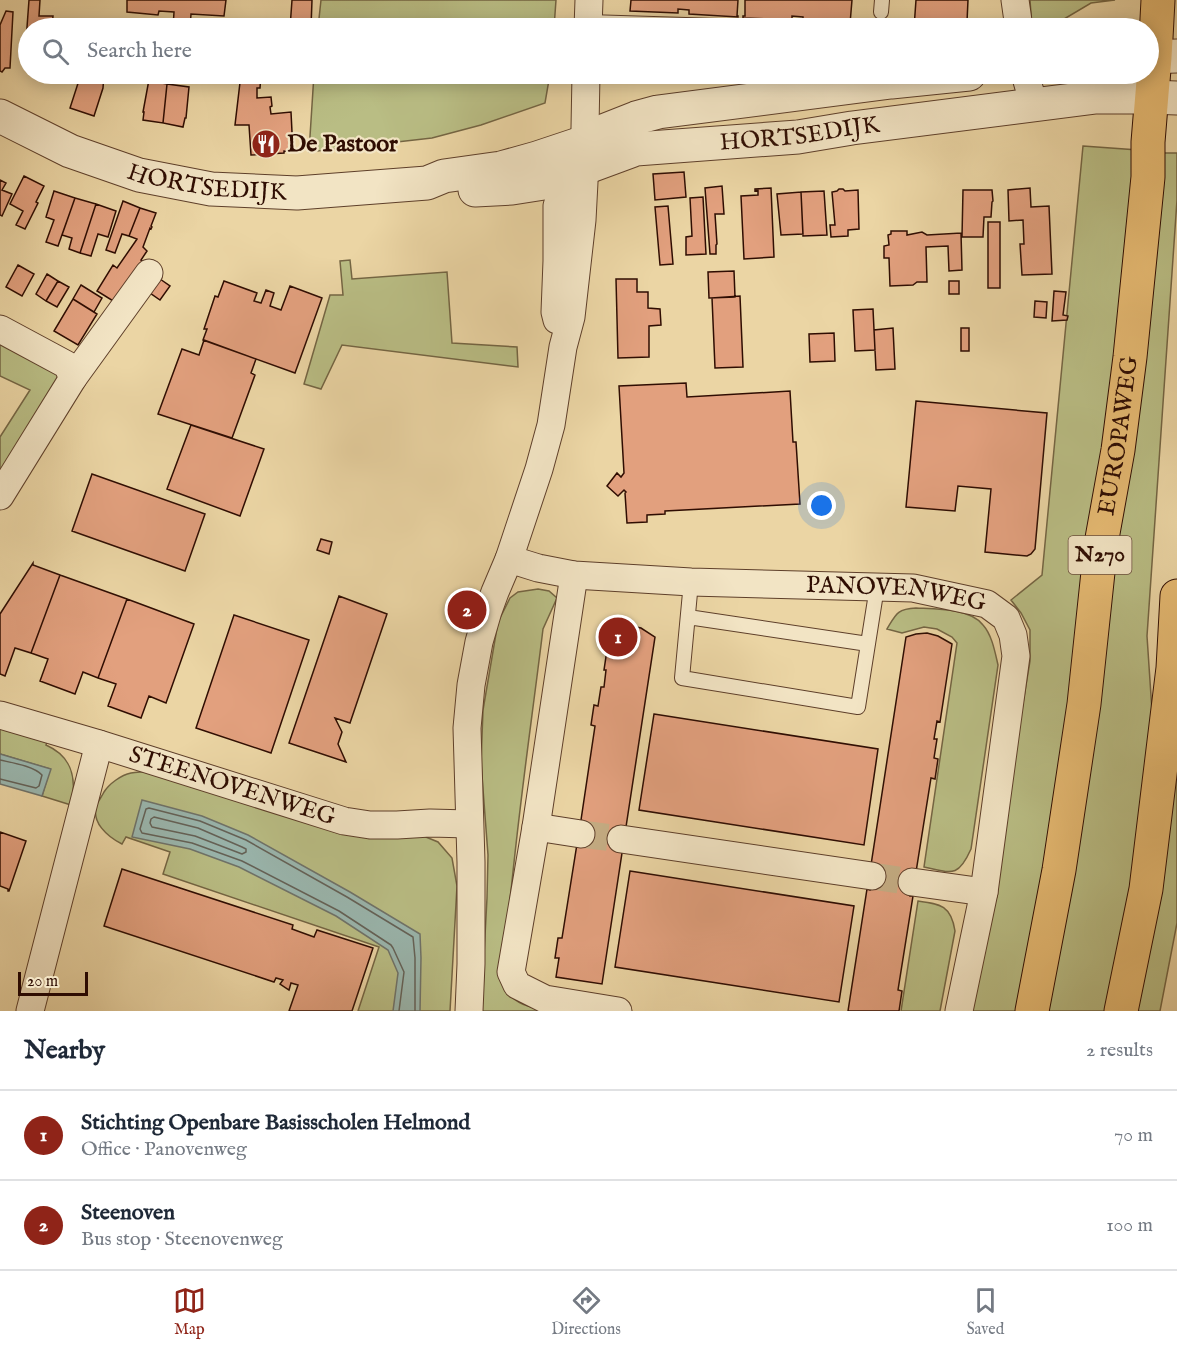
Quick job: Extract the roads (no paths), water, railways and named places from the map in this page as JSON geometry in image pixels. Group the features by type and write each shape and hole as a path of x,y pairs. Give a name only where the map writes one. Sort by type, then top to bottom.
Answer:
{"main road":[{"name":"EUROPAWEG","path":"1158,0 1159,18"},
{"name":"EUROPAWEG","path":"1032,1011 1059,870 1084,704 1101,544 1118,450 1148,177 1148,142 1164,98 1159,28"},
{"path":"1121,1011 1146,889 1172,678 1177,596"}],"street":[{"path":"1015,0 1018,18"},
{"path":"469,1011 471,862 467,728 471,685 479,642 488,611 509,559 540,469 551,425 562,347 555,312 556,206 578,162 585,84"},
{"name":"HORTSEDIJK","path":"578,162 603,131 636,117 658,112 875,84"},
{"path":"1028,84 1034,105"},
{"name":"HORTSEDIJK","path":"0,116 70,151 139,175 211,189 297,194 427,183 444,176 501,168 537,158 578,162 636,149 798,137 1096,97 1164,98"},
{"path":"0,496 73,378 149,273"},
{"path":"0,329 67,365 73,378"},
{"name":"PANOVENWEG","path":"509,559 538,568 574,575 691,582 913,588 987,604 1006,618 1013,635 1016,656 984,892 959,1011"},
{"path":"574,575 536,828 511,972 517,985 545,999 618,1011"},
{"name":"STEENOVENWEG","path":"0,715 344,821 370,825 470,824"},
{"path":"30,1011 99,744"},
{"path":"536,828 581,834"},
{"path":"621,839 872,876"},
{"path":"912,882 984,892"}],"lane":[{"path":"588,17 604,18"},
{"path":"691,582 682,678 858,707 877,587"},
{"path":"687,617 868,644"}],"water":[{"path":"0,754 51,769 42,796 0,784"},
{"path":"142,800 202,816 248,835 420,934 420,1011 393,1011 398,973 388,950 336,916 239,867 190,849 132,837"}],"tunnel":[{"path":"581,834 621,839"},
{"path":"872,876 912,882"}],"place":[{"name":"De Pastoor","path":"266,144"},
{"name":"Steenoven","path":"467,610"},
{"name":"Stichting Openbare Basisscholen Helmond","path":"618,637"}]}
